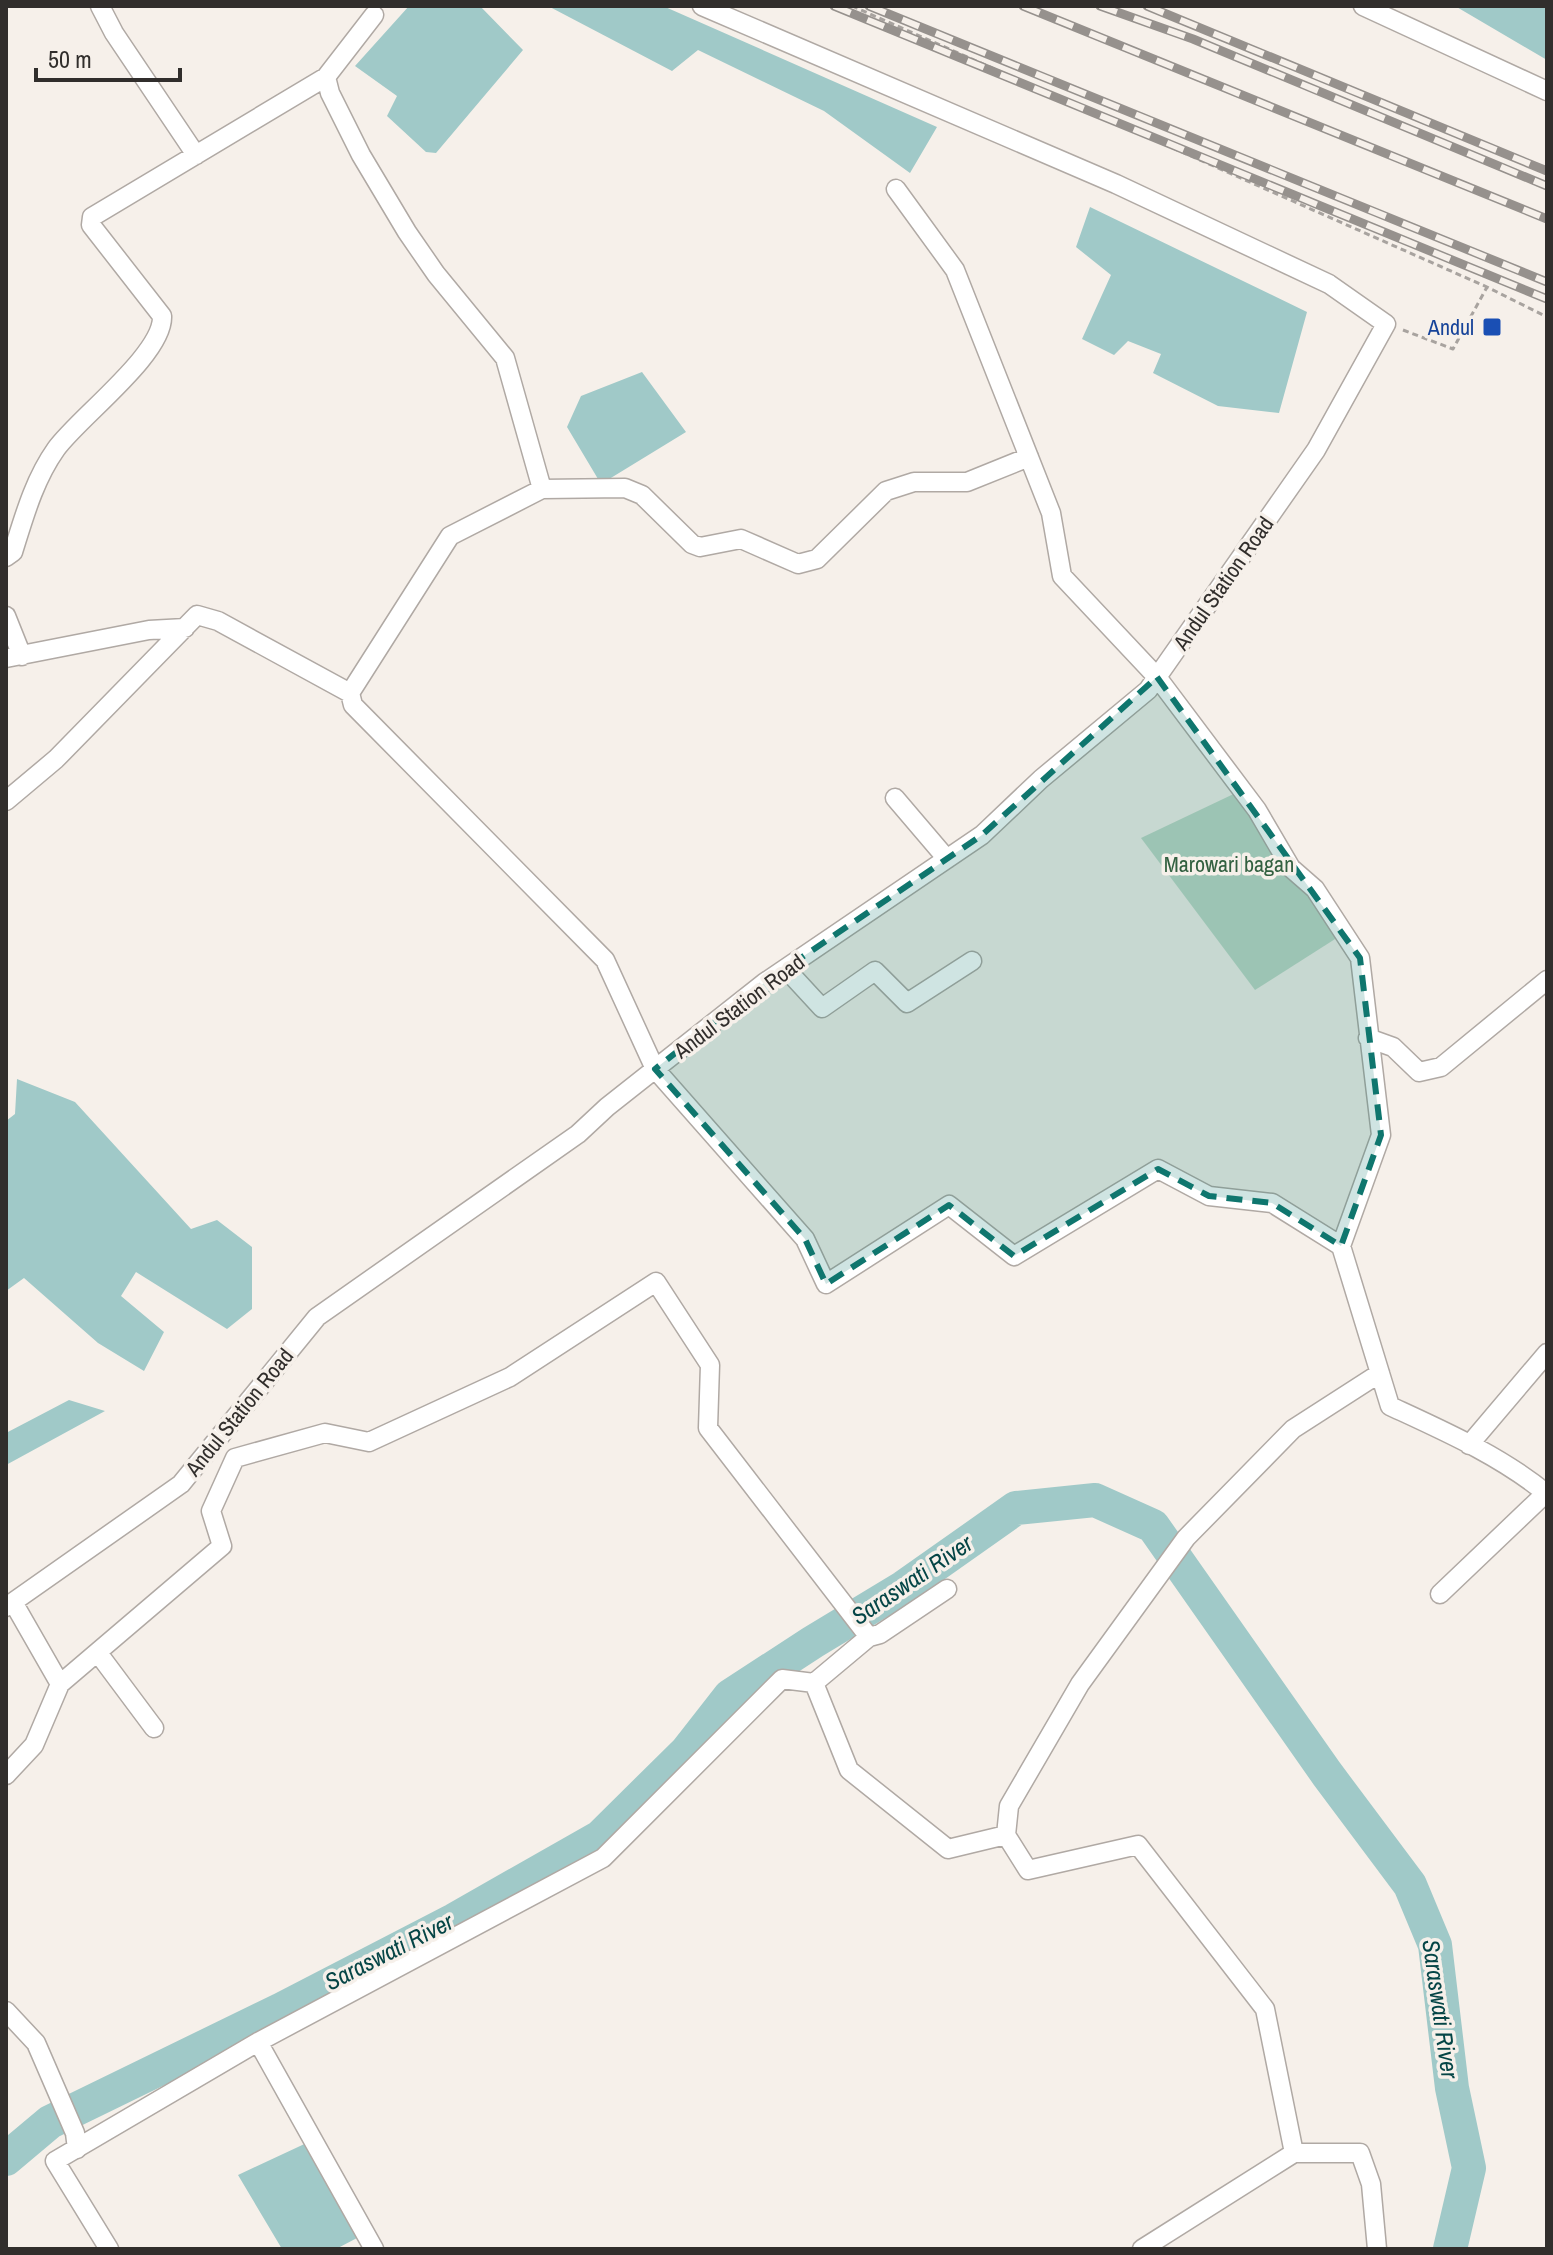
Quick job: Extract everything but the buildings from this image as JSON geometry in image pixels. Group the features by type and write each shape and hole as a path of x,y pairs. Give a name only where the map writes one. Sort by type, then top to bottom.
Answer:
{"street":[{"path":"100,6 114,33 196,155"},
{"path":"702,6 1116,184 1329,284 1386,324"},
{"path":"1369,7 1547,91"},
{"path":"6,557 13,552 28,501 56,449 131,372 163,326 162,316 91,225 92,217 326,77 374,15"},
{"path":"326,77 330,93 361,155 407,232 436,274 505,358 542,489"},
{"path":"896,189 955,270 1051,513 1062,576 1157,677 1257,810 1291,868 1315,889 1360,958 1381,1135 1341,1246 1390,1406 1526,1476 1547,1493 1440,1594"},
{"name":"Andul Station Road","path":"10,1605 181,1484 317,1317 578,1134 607,1107 786,969 982,835 1041,779 1148,690 1316,450 1386,324"},
{"path":"1029,457 967,482 914,482 886,491 817,559 806,564 798,564 741,539 700,547 692,544 642,495 625,488 542,489 450,536 350,693 353,705 605,960 655,1069 805,1239 826,1284 949,1205 1014,1256 1158,1169 1209,1196 1272,1203 1341,1246"},
{"path":"6,801 56,759 197,615 218,621 350,693"},
{"path":"6,616 14,657 149,630 185,628"},
{"path":"895,798 947,859"},
{"path":"786,969 822,1008 875,971 907,1003 972,961"},
{"path":"1368,1038 1393,1047 1419,1072 1441,1067 1547,980"},
{"path":"6,1775 34,1745 60,1684 222,1546 211,1511 235,1458 325,1433 369,1442 510,1377 656,1282 710,1365 708,1428 868,1636"},
{"path":"1469,1445 1547,1353"},
{"path":"1294,2153 1265,2009 1138,1845 1028,1870 1006,1835 1009,1806 1072,1697 1186,1538 1293,1429 1380,1373"},
{"path":"109,2249 55,2161 76,2141 603,1858 782,1679 814,1683 868,1636 880,1634 947,1589"},
{"path":"10,1605 60,1684"},
{"path":"98,1653 154,1728"},
{"path":"814,1683 849,1770 948,1849 1006,1835"},
{"path":"6,2011 36,2043 76,2141"},
{"path":"258,2042 374,2249"},
{"path":"1142,2249 1294,2153 1360,2153 1371,2184 1377,2249"}],"path":[{"path":"852,6 1487,287 1547,317"},
{"path":"1386,324 1453,349 1487,287"}],"highlighted area":[{"path":"1157,677 1360,958 1381,1135 1341,1246 1272,1203 1209,1196 1158,1169 1014,1256 949,1205 826,1284 805,1239 655,1069 764,983 982,835"}],"green space":[{"name":"Marowari bagan","path":"1242,790 1343,934 1255,990 1141,838"}],"water":[{"path":"409,6 480,6 523,50 436,153 426,152 387,116 397,96 355,66"},
{"path":"548,6 663,6 937,127 910,173 824,111 698,50 672,71"},
{"path":"1455,6 1547,6 1547,60"},
{"path":"1090,207 1307,312 1279,413 1218,406 1153,373 1161,354 1128,341 1114,355 1082,339 1111,275 1076,247"},
{"path":"642,372 686,432 601,484 567,427 581,396"},
{"path":"17,1079 75,1102 191,1229 217,1220 252,1247 252,1309 227,1329 136,1272 121,1296 164,1332 144,1371 98,1343 24,1278 6,1291 6,1121 15,1114"},
{"path":"69,1400 105,1411 6,1465 6,1433"},
{"path":"313,2140 357,2238 336,2249 282,2249 238,2175"}],"waterway":[{"name":"Saraswati River","path":"6,2159 50,2122 280,2010 454,1920 600,1837 687,1751 730,1696 904,1587 1016,1508 1095,1500 1153,1526 1327,1774 1410,1885 1435,1945 1452,2088 1469,2168 1450,2249"}],"railway":[{"path":"834,6 1547,299"},
{"path":"869,6 1547,282"},
{"path":"1023,6 1547,219"},
{"path":"1100,6 1193,39 1547,186"},
{"path":"1147,6 1547,171"}],"place":[{"name":"Andul","path":"1492,327"}]}
